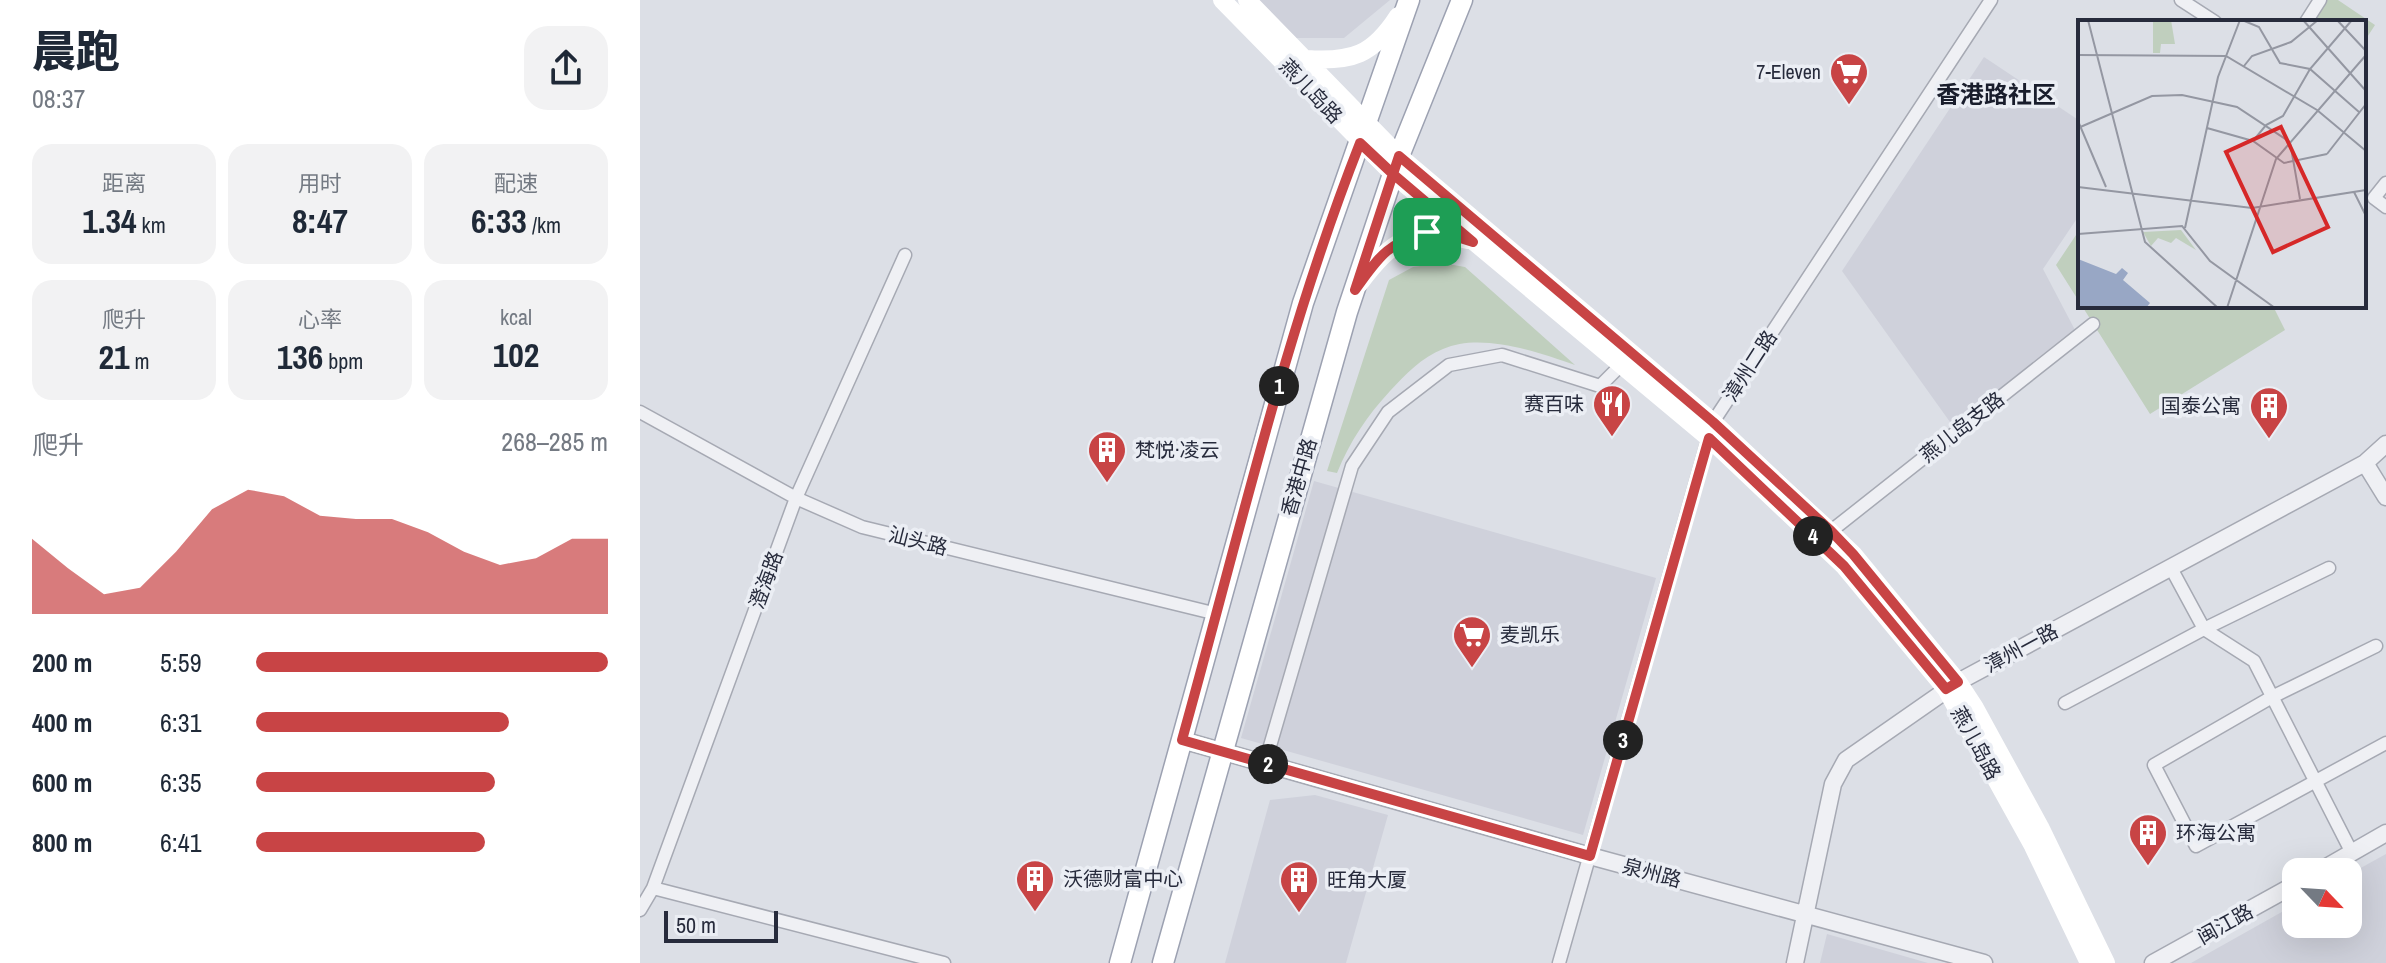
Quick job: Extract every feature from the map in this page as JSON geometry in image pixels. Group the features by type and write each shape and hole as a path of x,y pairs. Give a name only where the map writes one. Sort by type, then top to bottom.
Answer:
{"main road":[{"name":"燕儿岛路","path":"1222,0 1473,242 1621,365 1711,430 1844,566 1952,686 2089,963"},
{"name":"燕儿岛路","path":"1247,0 1307,59 1363,133"},
{"path":"1120,963 1299,317 1409,0"},
{"path":"1307,59 1334,60 1360,55 1385,36 1409,0"},
{"name":"香港中路","path":"1163,963 1355,290 1396,165 1462,0"},
{"name":"燕儿岛路","path":"1396,165 1831,531 1853,554 1952,686 2040,827 2106,963"},
{"path":"1355,290 1380,256 1400,240 1427,232 1448,234 1473,242"}],"street":[{"name":"漳州二路","path":"1559,963 1711,430 1991,0"},
{"path":"2181,0 2212,20"},
{"path":"2307,20 2320,0"},
{"path":"2386,183 2374,198 2386,207"},
{"name":"澄海路","path":"640,910 653,888 796,498 905,255"},
{"name":"燕儿岛支路","path":"1831,531 2093,324"},
{"path":"1265,763 1352,466 1388,412 1449,365 1502,355 1600,386 1621,365"},
{"name":"汕头路","path":"640,412 796,498 862,527 1217,614"},
{"name":"漳州一路","path":"1795,963 1833,784 1846,760 1952,686 2365,463 2386,444"},
{"path":"2365,463 2386,497"},
{"path":"2171,568 2204,629 2254,661 2352,853"},
{"path":"2065,703 2204,629 2329,568"},
{"path":"2376,646 2272,697 2154,765 2196,846 2386,743"},
{"name":"泉州路","path":"1182,740 1590,856 1984,963"},
{"path":"2343,858 2386,833"},
{"path":"653,888 944,963"},
{"name":"闽江路","path":"2153,963 2282,892"}],"shaded area":[{"path":"1256,0 1390,0 1344,38 1296,38"},
{"path":"1984,57 2078,120 2078,217 2043,269 2075,330 1955,429 1842,271"},
{"name":"麦凯乐","path":"1314,481 1656,578 1583,835 1241,738"},
{"path":"1315,795 1388,815 1346,963 1225,963 1270,800"},
{"path":"2386,854 2386,963 2191,963 2282,912 2282,938 2362,938 2362,867"},
{"path":"1827,934 1928,963 1820,963"}],"green space":[{"path":"2326,0 2338,0 2375,25 2366,39 2366,20 2312,20"},
{"path":"2078,232 2078,300 2056,265"},
{"path":"1442,263 1465,267 1575,365 1492,343 1458,344 1435,352 1408,373 1374,410 1360,429 1337,473 1327,471 1389,280 1413,267"},
{"path":"2083,308 2274,308 2285,330 2150,414"}],"place":[{"name":"7-Eleven","path":"1849,106"},
{"name":"赛百味","path":"1612,438"},
{"name":"国泰公寓","path":"2269,440"},
{"name":"梵悦·凌云","path":"1107,484"},
{"name":"麦凯乐","path":"1472,669"},
{"name":"环海公寓","path":"2148,867"},
{"name":"沃德财富中心","path":"1035,913"},
{"name":"旺角大厦","path":"1299,914"}],"district":[{"name":"香港路社区","path":"1996,95"}],"route":[{"path":"1427,232 1400,240 1380,256 1355,290 1393,174 1399,156 1713,422 1831,531 1958,682 1946,689 1844,566 1709,438 1590,856 1182,740 1303,303 1360,143 1393,174 1473,242 1448,234 1427,232"}]}
